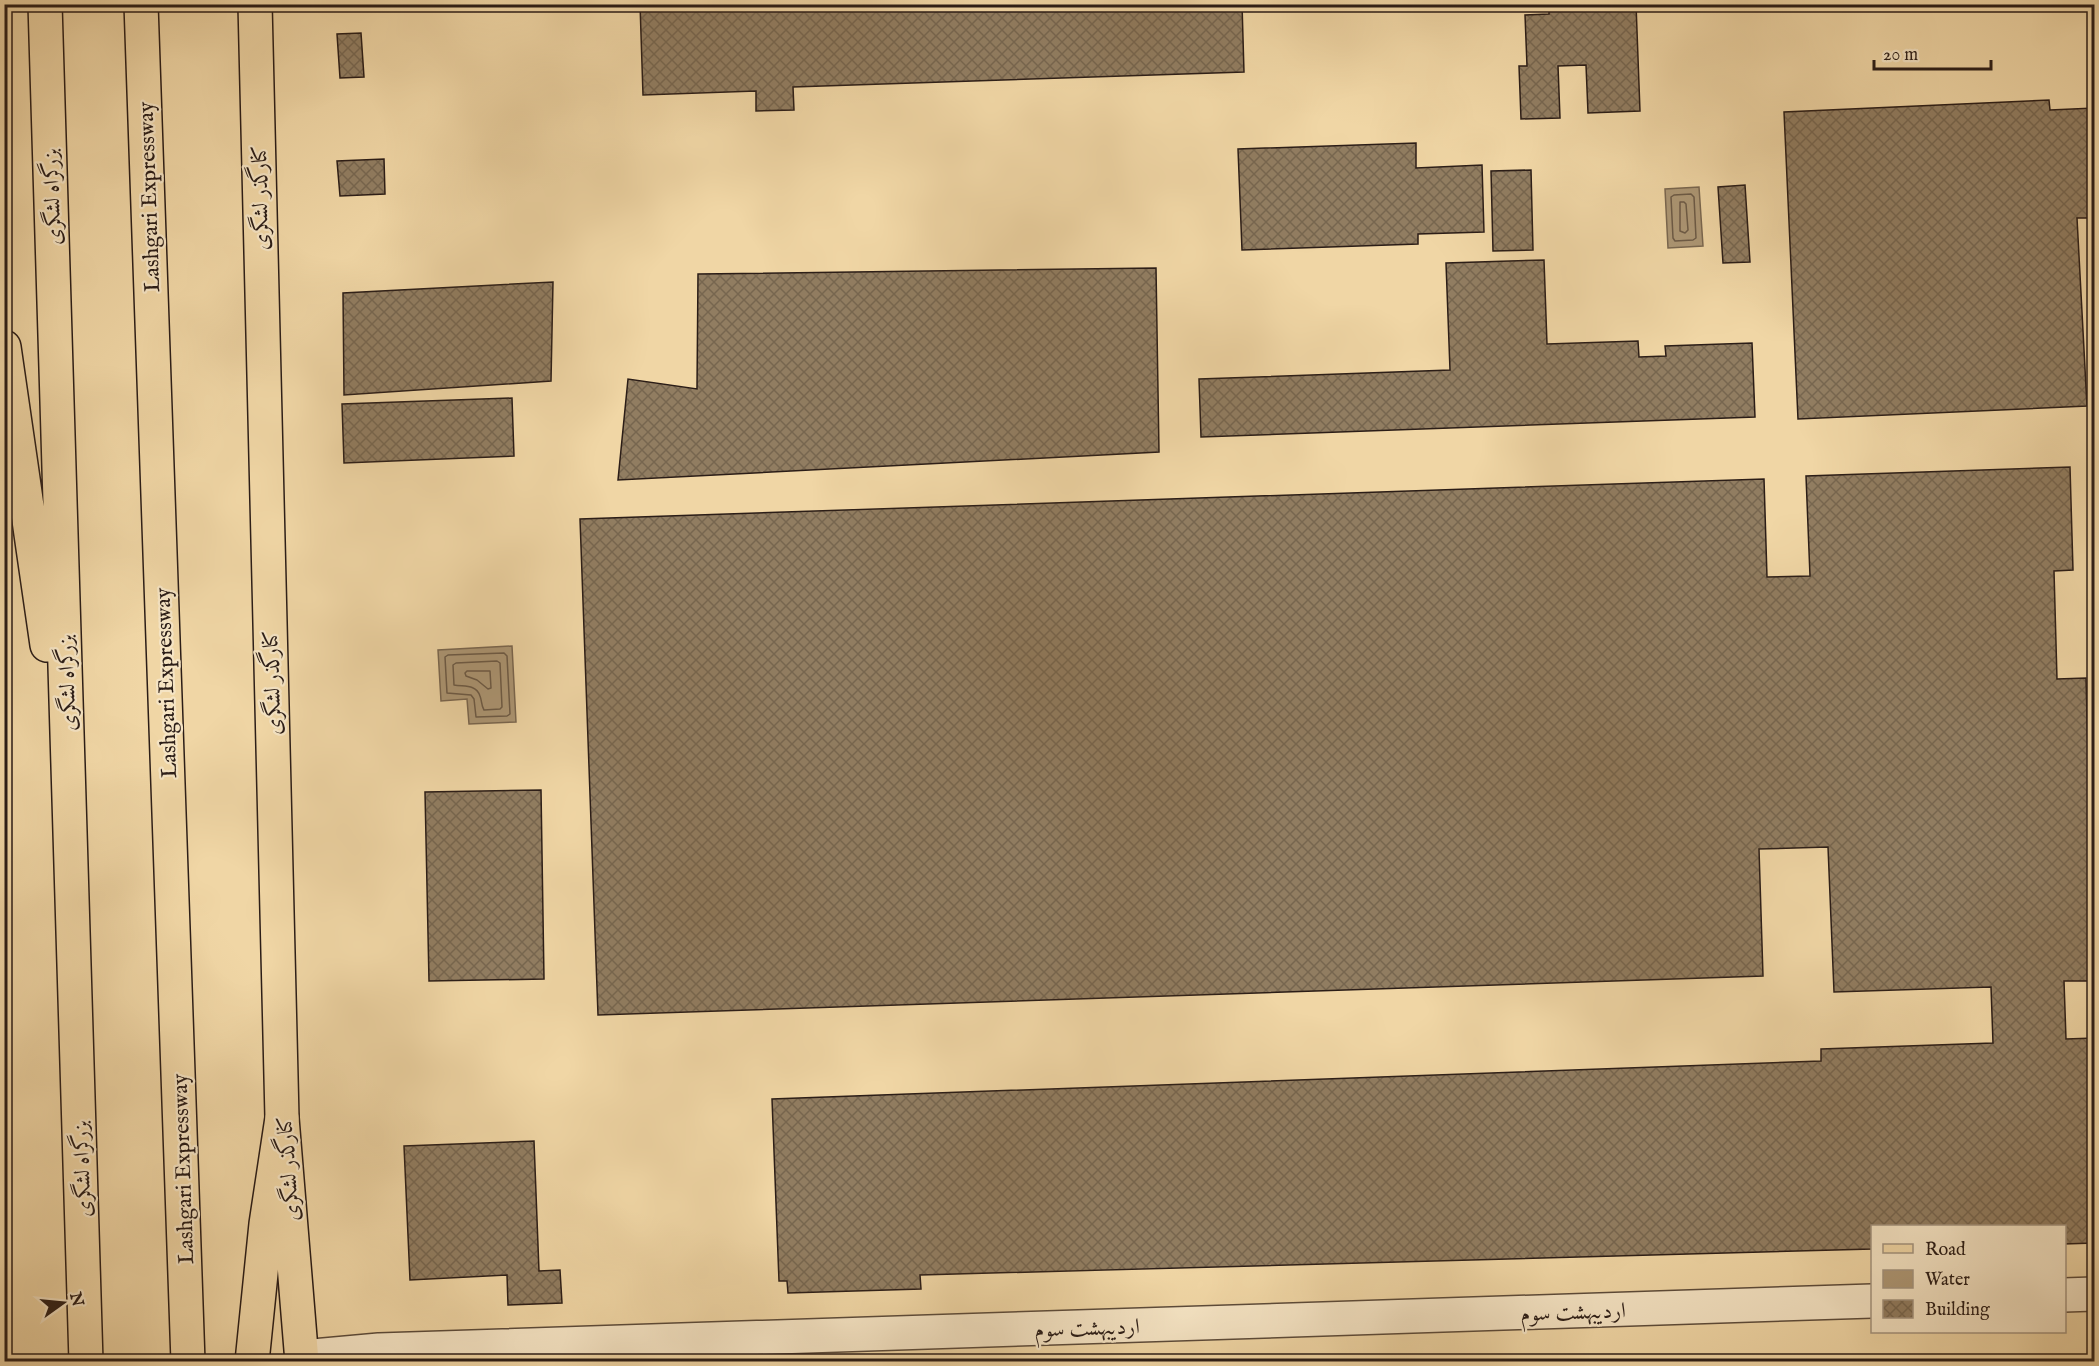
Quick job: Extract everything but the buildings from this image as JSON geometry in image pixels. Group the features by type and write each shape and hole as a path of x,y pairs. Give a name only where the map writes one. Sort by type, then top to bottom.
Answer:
{"main road":[{"name":"بزرگراه لشگری","path":"45,4 87,1362"},
{"name":"Lashgari Expressway","path":"141,4 188,1362"},
{"name":"کنارگذر لشگری","path":"255,4 282,1118 302,1359"},
{"path":"4,347 70,812"},
{"path":"252,1362 266,1224 282,1118"}],"street":[{"path":"2066,1295 2094,1294"},
{"name":"اردیبهشت سوم","path":"302,1359 390,1350 1871,1301"}],"water":[{"path":"1699,187 1703,246 1668,248 1665,189"},
{"path":"512,646 516,722 469,724 467,699 441,701 438,650"}]}
